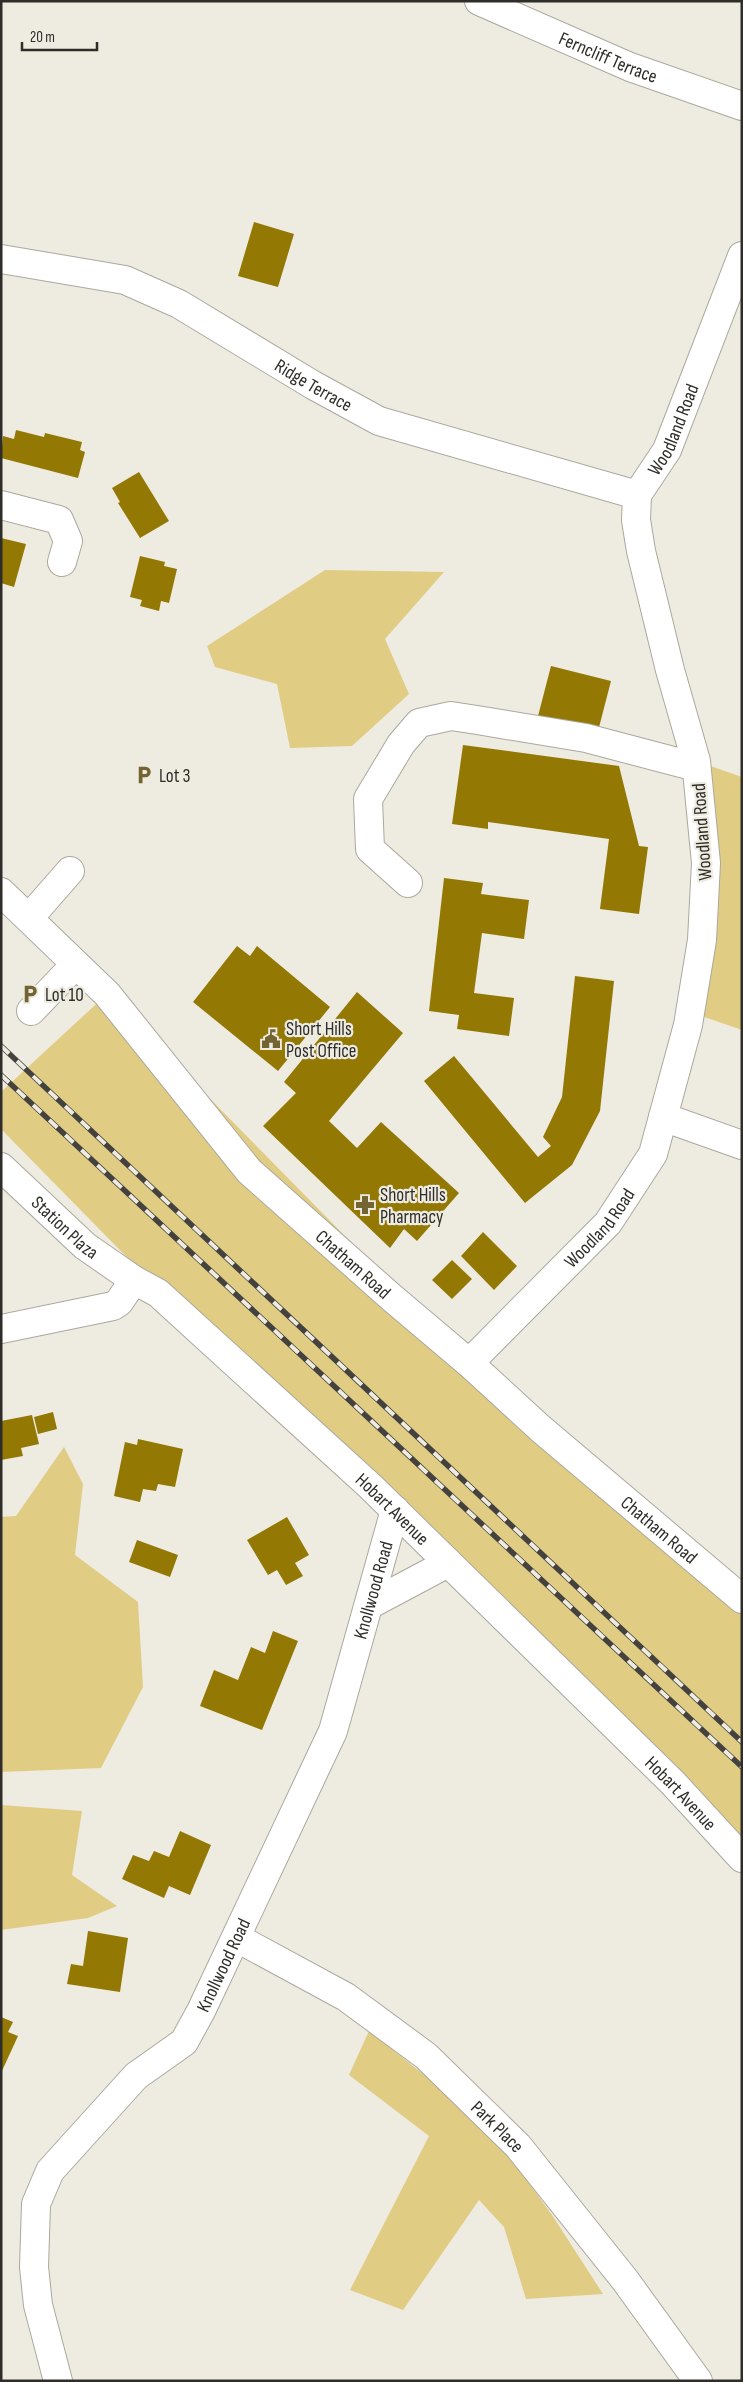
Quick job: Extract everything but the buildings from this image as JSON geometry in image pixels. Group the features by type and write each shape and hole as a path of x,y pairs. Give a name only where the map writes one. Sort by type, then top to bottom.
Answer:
{"street":[{"name":"Ferncliff Terrace","path":"480,1 630,66 742,106"},
{"name":"Ridge Terrace","path":"1,259 125,280 179,304 313,385 379,421 637,495"},
{"name":"Woodland Road","path":"469,1363 608,1223 653,1154 688,1025 702,940 706,863 696,767 637,532 636,506 637,495 667,450 741,261"},
{"path":"1,505 58,520 68,541 62,562"},
{"path":"408,883 370,849 368,800 401,744 419,723 451,716 469,718 586,738 696,767"},
{"path":"29,918 70,871"},
{"name":"Chatham Road","path":"1,892 106,994 249,1171 391,1297 469,1363 541,1429 742,1599"},
{"path":"31,1012 75,965"},
{"path":"663,1117 742,1145"},
{"name":"Station Plaza","path":"1,1167 85,1246 134,1280"},
{"path":"1,1330 113,1306 119,1302 134,1280"},
{"name":"Hobart Avenue","path":"134,1280 158,1293 395,1510 673,1783 742,1858"},
{"name":"Knollwood Road","path":"58,2381 38,2305 34,2267 36,2204 50,2171 89,2127 136,2076 184,2042 237,1938 334,1731 395,1510"},
{"path":"369,1605 448,1563"},
{"name":"Park Place","path":"237,1938 346,1997 426,2056 518,2146 625,2280 698,2381"}],"shaded area":[{"path":"325,570 444,572 385,639 409,694 352,746 290,748 277,684 215,667 207,646"},
{"path":"696,761 742,777 742,1030 690,1012"},
{"path":"107,994 398,1290 742,1599 742,1861 166,1297 1,1129 1,1092"},
{"path":"64,1447 83,1484 75,1555 138,1602 143,1687 101,1768 1,1772 1,1517 16,1516"},
{"path":"1,1805 82,1811 72,1875 117,1906 88,1918 1,1930"},
{"path":"369,2031 486,2124 552,2215 603,2294 526,2299 504,2227 479,2200 403,2310 350,2290 429,2136 349,2075"}],"railway":[{"path":"1,1046 742,1742"},
{"path":"1,1075 742,1767"}],"place":[{"name":"Lot 3","path":"144,775"},
{"name":"Lot 10","path":"30,994"},
{"name":"Short Hills Post Office","path":"271,1039"},
{"name":"Short Hills Pharmacy","path":"365,1205"}]}
